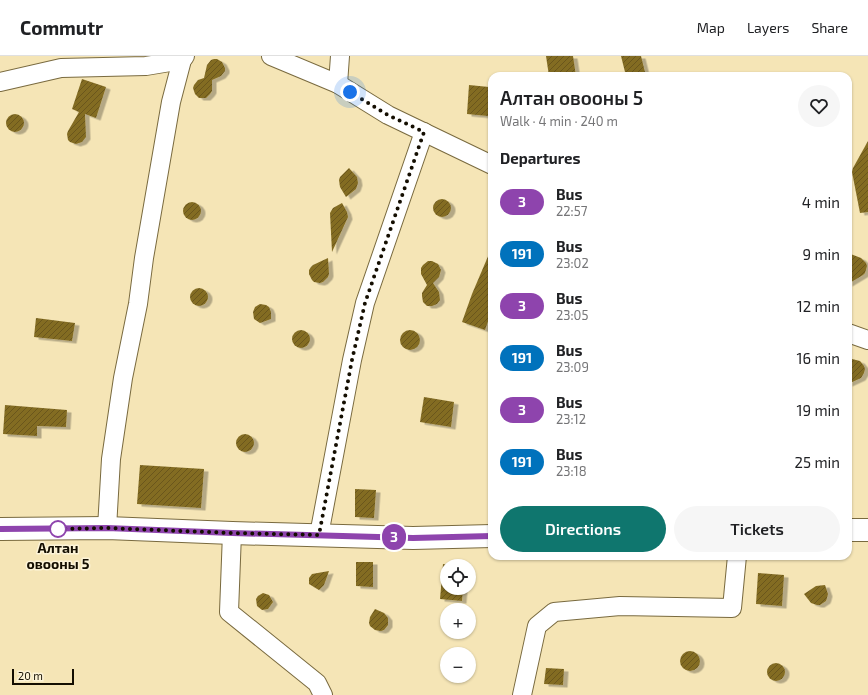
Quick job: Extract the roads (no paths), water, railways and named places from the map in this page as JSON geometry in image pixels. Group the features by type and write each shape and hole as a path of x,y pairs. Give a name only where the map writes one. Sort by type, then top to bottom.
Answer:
{"main road":[{"path":"0,529 107,528 413,538 488,536"},
{"path":"852,530 868,530"}],"street":[{"path":"271,56 338,84 388,115 488,163"},
{"path":"338,84 340,56"},
{"path":"0,82 61,68 146,66 183,58 172,102 144,258 138,304 122,386 111,459 107,528"},
{"path":"319,535 352,360 365,303 424,132"},
{"path":"852,334 868,340"},
{"path":"232,533 229,612 317,683 324,695"},
{"path":"522,695 537,626 554,612 620,606 732,608 737,560"}],"place":[{"name":"Алтан овооны 5","path":"58,529"}]}
